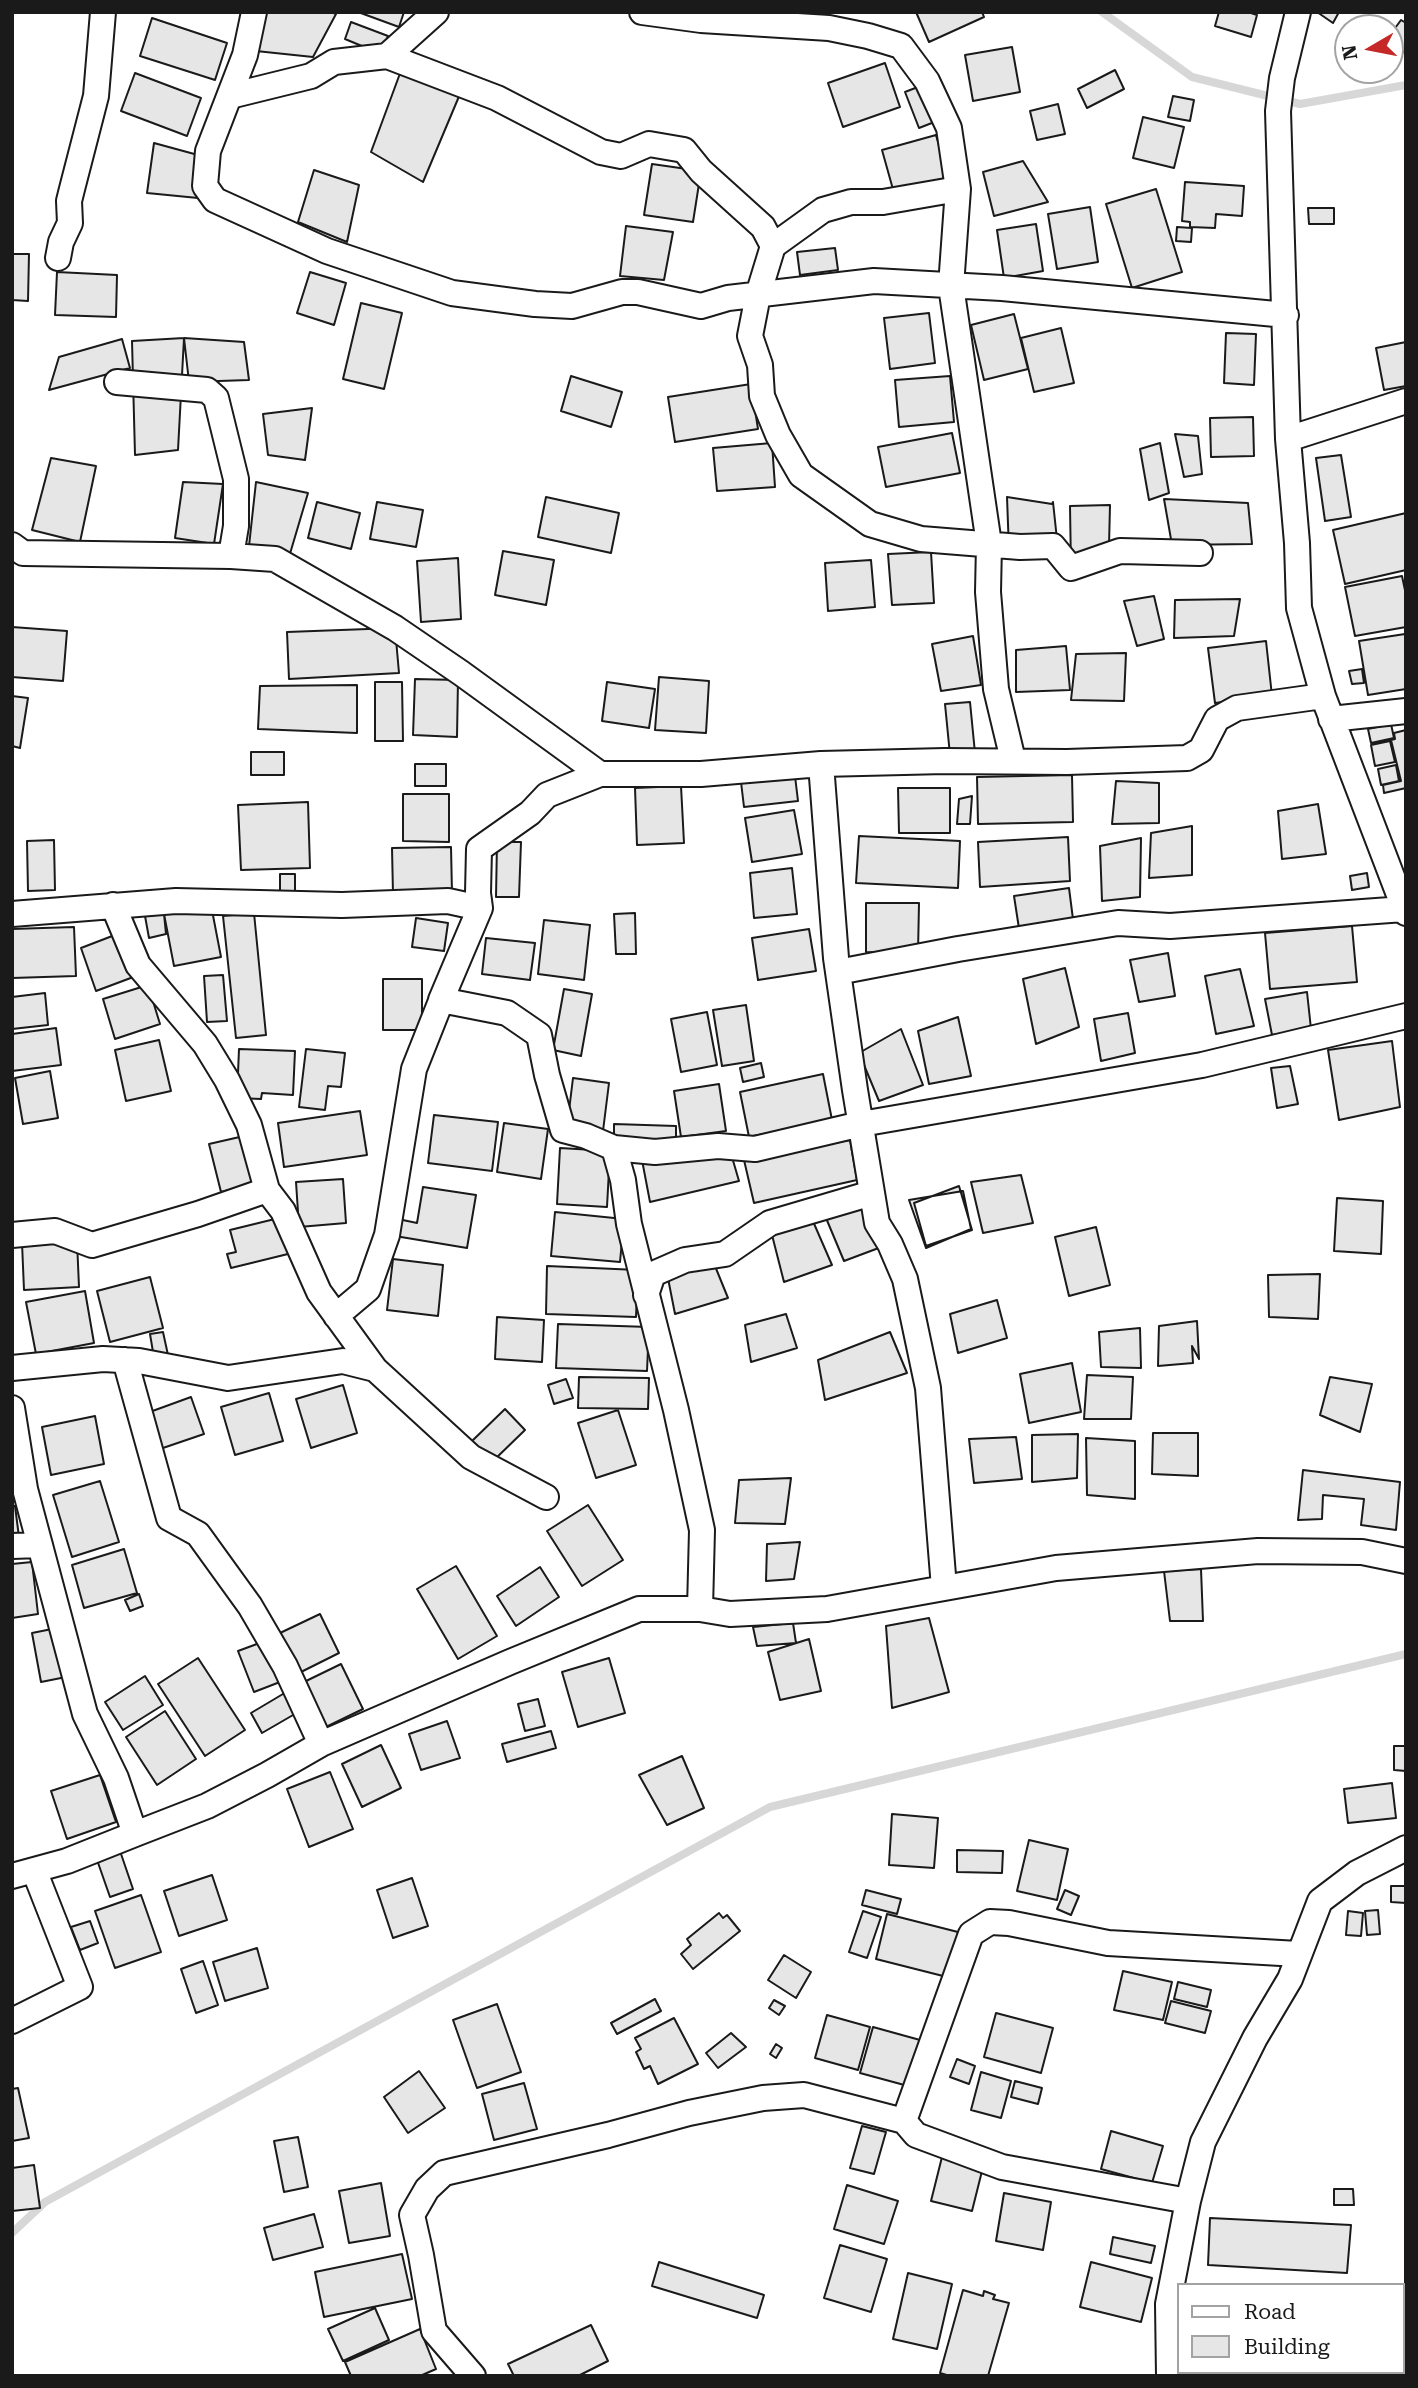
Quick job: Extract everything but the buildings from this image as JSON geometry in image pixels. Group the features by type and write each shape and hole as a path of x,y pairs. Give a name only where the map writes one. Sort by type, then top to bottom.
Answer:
{"street":[{"path":"58,258 61,242 71,223 69,201 96,96 103,12"},
{"path":"254,12 245,55 208,151 205,186 215,200 327,251 452,293 572,306 630,292 701,306 728,298 874,281 1002,288 1286,315"},
{"path":"387,56 436,12"},
{"path":"642,12 701,20 830,29 868,36 901,46 927,81 949,128 958,189 951,286 989,544 988,592 996,690 1013,760"},
{"path":"838,972 1118,923 1170,926 1405,911 1327,708 1299,608 1297,543 1288,439 1278,111 1282,78 1297,12"},
{"path":"230,96 311,76 334,62 387,56 496,98 601,152 621,156 649,144 684,150 701,171 763,227 773,246"},
{"path":"958,189 883,202 851,202 832,207 823,210 773,246 758,295 750,336 760,365 762,396 778,435 801,475 870,524 921,540 1020,547 1053,546 1071,568 1120,551 1200,553"},
{"path":"117,383 207,390 216,398 236,479 236,526 231,556"},
{"path":"1288,439 1406,401"},
{"path":"12,545 23,553 275,559 395,628 600,774"},
{"path":"336,1316 368,1289 387,1235 414,1069 455,962 480,908 479,849 530,813 547,795 600,774 701,774 821,764 1187,758 1202,750 1217,719 1237,708 1406,711"},
{"path":"821,764 838,972 877,1223 891,1244 905,1279 928,1388 944,1588"},
{"path":"12,914 176,901 342,905 448,901 480,908"},
{"path":"114,905 138,965 205,1044 227,1080 249,1125 267,1190 283,1211 318,1292 375,1369 471,1457 546,1497"},
{"path":"441,1000 507,1013 539,1035 563,1130 614,1148 655,1152 718,1146 755,1149 861,1125 1202,1065 1406,1016"},
{"path":"614,1148 624,1180 629,1224 676,1410 702,1530 700,1609"},
{"path":"12,1235 55,1231 92,1245 198,1214 267,1190"},
{"path":"646,1295 653,1274 685,1260 725,1254 770,1223 872,1194"},
{"path":"12,1368 103,1359 125,1360 228,1378 343,1361 375,1369"},
{"path":"125,1360 169,1518 198,1534 250,1605 285,1666 321,1744"},
{"path":"12,1408 25,1489 85,1714 116,1778 135,1834"},
{"path":"12,1546 40,1545"},
{"path":"12,2021 80,1987 23,1873 67,1861 207,1807 321,1744 639,1609 700,1609 730,1614 827,1609 1056,1568 1258,1550 1362,1552 1406,1561"},
{"path":"1169,2376 1168,2304 1188,2201 1203,2142 1255,2038 1290,1979 1321,1901 1357,1873 1406,1848"},
{"path":"904,2121 971,1934 990,1922 1009,1923 1108,1943 1298,1954"},
{"path":"473,2376 434,2331 412,2215 427,2189 444,2173 608,2135 689,2113 763,2098 804,2095 904,2121 916,2135 1002,2167 1188,2201"}],"waterway":[{"path":"1102,12 1192,77 1300,104 1406,85"},
{"path":"12,2233 45,2202 770,1807 1406,1654"}]}
